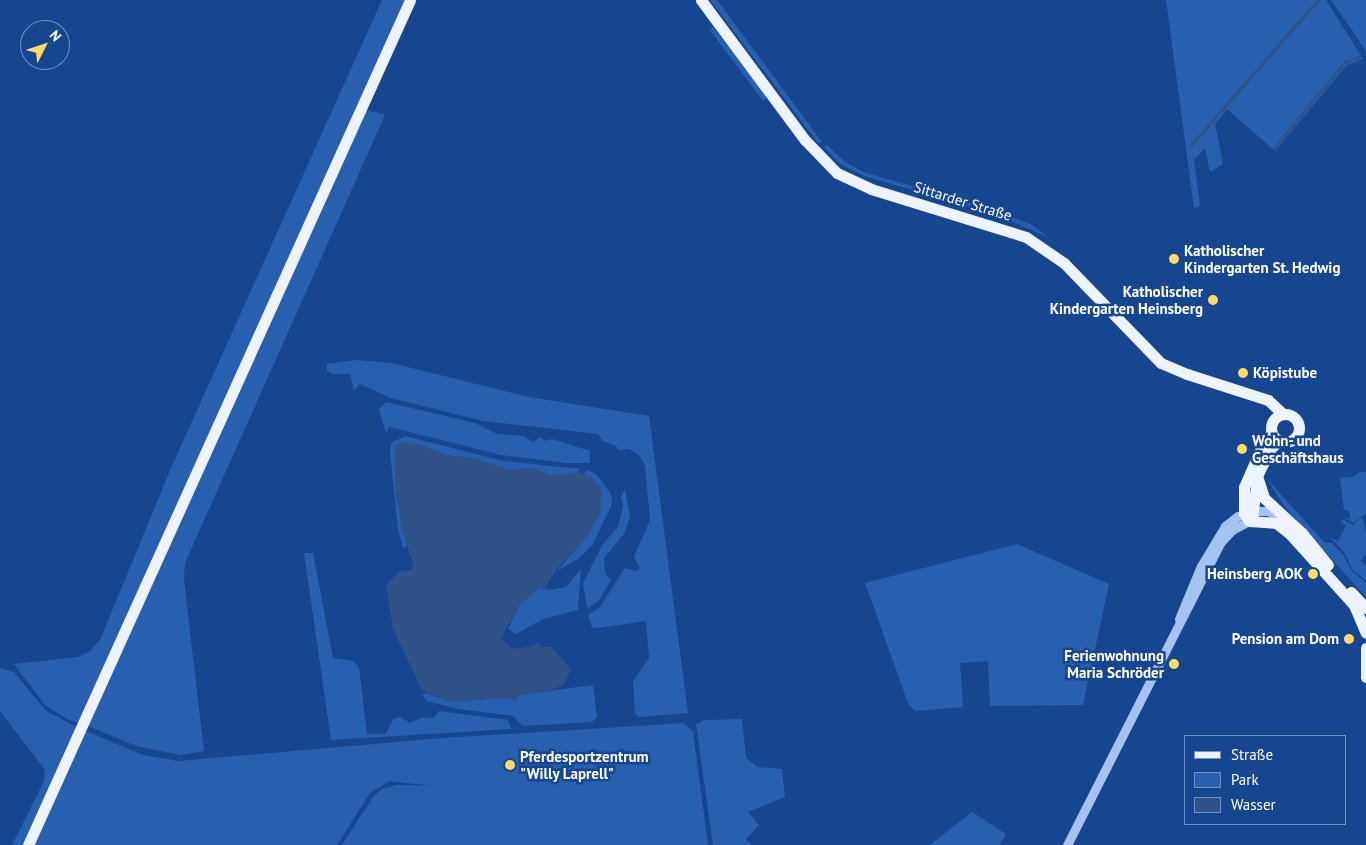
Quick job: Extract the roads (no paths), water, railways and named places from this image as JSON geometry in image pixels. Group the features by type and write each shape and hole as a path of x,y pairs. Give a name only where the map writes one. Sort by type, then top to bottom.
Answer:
{"main road":[{"path":"28,845 410,0"},
{"name":"Sittarder Straße","path":"701,0 806,140 837,174 871,189 1026,237 1064,263 1154,358 1176,370 1268,400 1278,417 1294,417 1300,428 1295,439 1275,437"},
{"path":"1250,516 1257,476 1275,437 1278,417"},
{"path":"1250,516 1244,487 1262,446 1275,437"},
{"path":"1257,476 1264,498 1302,533 1329,567 1366,608"},
{"path":"1250,516 1276,523 1286,530 1354,605 1366,633"},
{"path":"1366,648 1366,677"}],"street":[{"path":"1067,845 1177,627 1182,605 1214,540 1224,526 1268,511 1285,521 1329,567"},
{"path":"1354,605 1366,618"}],"water":[{"path":"399,443 418,444 445,455 476,459 510,470 534,468 551,476 579,472 591,477 601,489 601,512 589,534 557,569 545,587 540,587 519,605 501,638 512,649 534,646 537,642 542,647 551,647 571,669 564,684 552,690 519,695 515,701 507,698 449,702 422,690 393,629 386,585 399,572 412,570 413,564 402,529 395,483 395,446"}],"waterway":[{"path":"1191,145 1318,0"},
{"path":"1274,148 1345,62 1359,57"}],"place":[{"name":"Katholischer Kindergarten St. Hedwig","path":"1174,259"},
{"name":"Katholischer Kindergarten Heinsberg","path":"1213,300"},
{"name":"Köpistube","path":"1243,373"},
{"name":"Wohn- und Geschäftshaus","path":"1242,449"},
{"name":"Heinsberg AOK","path":"1313,574"},
{"name":"Pension am Dom","path":"1349,639"},
{"name":"Ferienwohnung Maria Schröder","path":"1174,664"},
{"name":"Pferdesportzentrum \"Willy Laprell\"","path":"510,765"}]}
